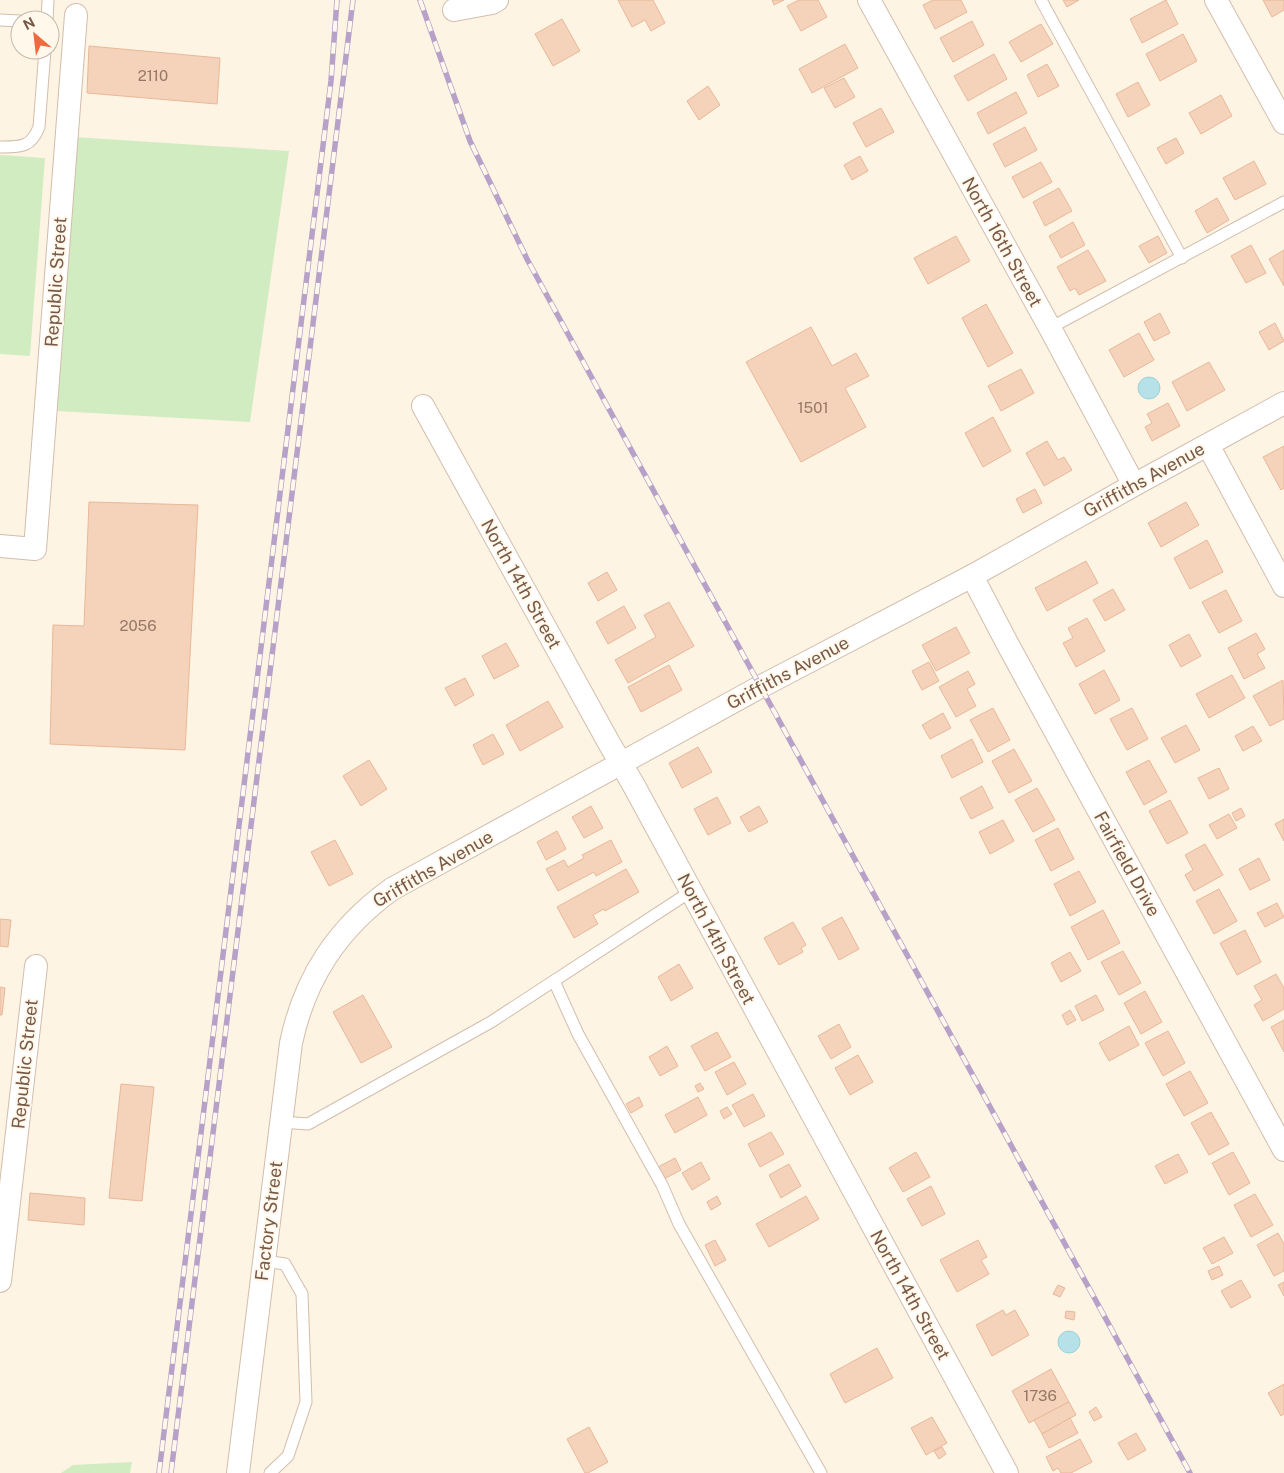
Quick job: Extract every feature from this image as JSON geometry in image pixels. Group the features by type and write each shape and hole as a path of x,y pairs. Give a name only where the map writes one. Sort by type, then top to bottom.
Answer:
{"street":[{"path":"452,5 492,3 497,0"},
{"name":"North 16th Street","path":"869,0 1050,328 1134,485"},
{"path":"1216,0 1284,123"},
{"name":"Republic Street","path":"0,546 35,549 76,15"},
{"name":"Griffiths Avenue","path":"315,972 352,922 392,888 760,687 972,576 1284,403"},
{"name":"North 14th Street","path":"423,406 621,763 1007,1473"},
{"path":"1208,445 1284,586"},
{"name":"Fairfield Drive","path":"972,576 1284,1150"},
{"name":"Republic Street","path":"0,1281 36,966"},
{"name":"Factory Street","path":"238,1473 291,1043 296,1019 315,972"}],"lane":[{"path":"1040,0 1182,258"},
{"path":"0,147 26,145 36,134 39,127 44,60"},
{"path":"1050,328 1284,202"},
{"path":"281,1122 308,1124 491,1022 690,892"},
{"path":"554,982 578,1034 662,1186 679,1224 821,1473"},
{"path":"264,1261 285,1264 302,1294 306,1392 306,1402 288,1456 270,1473"}],"green space":[{"path":"74,137 289,151 250,422 57,411"},
{"path":"0,155 45,158 30,356 0,354"},
{"path":"132,1462 130,1473 61,1473 73,1465"}],"water":[{"path":"1149,377 1157,380 1160,388 1157,396 1149,399 1141,396 1138,388 1141,380"},
{"path":"1069,1331 1077,1334 1080,1342 1077,1350 1069,1353 1061,1350 1058,1342 1061,1334"}],"building":[{"path":"618,0 653,0 665,23 651,31 645,20 632,27"},
{"path":"772,0 784,0 774,5"},
{"path":"799,0 818,0 827,17 801,31 787,6"},
{"path":"933,0 961,0 967,12 935,29 923,5"},
{"path":"1063,0 1079,0 1067,7"},
{"path":"1166,0 1178,24 1142,43 1130,19"},
{"path":"1263,0 1284,0 1284,10 1272,17"},
{"path":"562,19 580,51 553,66 535,34"},
{"path":"972,21 984,45 953,62 940,38"},
{"path":"1041,24 1053,44 1021,62 1009,42"},
{"path":"1183,34 1197,61 1160,81 1146,54"},
{"path":"845,44 858,68 812,93 799,69"},
{"path":"89,46 220,58 217,104 87,93"},
{"path":"994,54 1007,79 968,101 954,76"},
{"path":"1047,64 1059,86 1038,97 1027,75"},
{"path":"844,78 855,97 835,108 824,88"},
{"path":"1138,82 1150,105 1128,117 1116,94"},
{"path":"708,86 720,105 699,120 687,101"},
{"path":"1016,92 1027,113 988,134 977,113"},
{"path":"1221,95 1232,116 1201,134 1189,113"},
{"path":"881,108 894,132 866,147 853,123"},
{"path":"1025,127 1037,150 1005,167 993,144"},
{"path":"1176,138 1184,153 1166,164 1157,148"},
{"path":"860,156 868,171 852,180 844,165"},
{"path":"1254,161 1266,184 1235,200 1223,178"},
{"path":"1041,162 1052,182 1023,198 1012,177"},
{"path":"1059,188 1072,211 1045,226 1033,202"},
{"path":"1217,198 1229,220 1207,233 1195,211"},
{"path":"1073,222 1085,245 1061,258 1049,236"},
{"path":"956,236 970,261 928,284 914,258"},
{"path":"1158,236 1167,253 1149,263 1139,246"},
{"path":"1251,245 1266,273 1246,283 1231,256"},
{"path":"1088,250 1106,281 1079,295 1075,288 1070,291 1057,267"},
{"path":"1284,250 1284,286 1269,259"},
{"path":"986,304 1013,353 988,367 962,318"},
{"path":"1160,313 1170,333 1154,341 1144,322"},
{"path":"1275,323 1284,341 1269,350 1259,332"},
{"path":"811,327 832,366 856,353 869,376 845,388 866,427 801,462 746,362"},
{"path":"1139,333 1154,360 1124,377 1109,350"},
{"path":"1209,362 1225,390 1187,411 1172,382"},
{"path":"1021,369 1034,393 1001,411 988,386"},
{"path":"1168,403 1180,426 1152,441 1145,427 1152,423 1147,414"},
{"path":"993,417 1011,451 983,467 965,433"},
{"path":"1047,441 1058,460 1064,457 1072,470 1044,486 1026,453"},
{"path":"1284,446 1284,488 1281,490 1263,457"},
{"path":"1035,489 1042,503 1023,513 1016,499"},
{"path":"89,502 198,505 185,750 50,744 53,625 84,626"},
{"path":"1186,502 1199,525 1161,547 1148,523"},
{"path":"1207,540 1223,572 1190,589 1174,558"},
{"path":"1086,561 1098,583 1047,611 1035,588"},
{"path":"607,572 617,590 598,601 588,583"},
{"path":"1113,589 1125,610 1105,621 1093,600"},
{"path":"1226,590 1242,621 1219,633 1202,602"},
{"path":"669,602 694,646 628,683 615,660 656,637 644,615"},
{"path":"624,606 636,628 608,644 596,622"},
{"path":"1087,618 1105,651 1076,667 1063,643 1073,638 1068,628"},
{"path":"956,627 970,653 936,671 922,645"},
{"path":"1256,633 1265,649 1257,654 1265,668 1244,679 1228,648"},
{"path":"1189,634 1201,656 1181,667 1169,645"},
{"path":"506,643 519,666 494,679 482,656"},
{"path":"929,662 939,681 922,690 912,671"},
{"path":"669,665 682,690 641,712 628,687"},
{"path":"1104,670 1120,700 1095,714 1079,684"},
{"path":"968,671 975,684 967,689 976,706 956,717 939,687"},
{"path":"1232,675 1245,698 1209,718 1196,694"},
{"path":"465,678 474,695 455,706 445,688"},
{"path":"1283,680 1284,719 1270,726 1253,696"},
{"path":"548,701 563,727 520,751 506,725"},
{"path":"993,708 1010,740 988,752 970,720"},
{"path":"1132,708 1148,739 1127,750 1110,719"},
{"path":"943,713 951,728 930,739 922,725"},
{"path":"1186,725 1200,750 1175,763 1161,738"},
{"path":"1253,726 1262,741 1243,751 1235,736"},
{"path":"493,734 504,754 483,765 473,745"},
{"path":"972,739 983,762 952,778 941,756"},
{"path":"698,747 712,772 682,788 669,763"},
{"path":"1014,749 1032,781 1009,793 992,761"},
{"path":"369,760 387,789 361,806 343,776"},
{"path":"1149,760 1167,792 1144,805 1126,772"},
{"path":"1219,768 1229,789 1209,799 1198,778"},
{"path":"982,786 993,808 971,819 960,798"},
{"path":"1037,788 1055,820 1033,832 1015,800"},
{"path":"717,797 731,823 708,835 694,809"},
{"path":"1170,800 1188,833 1167,844 1149,811"},
{"path":"591,806 603,828 584,838 572,817"},
{"path":"759,806 768,822 749,832 740,817"},
{"path":"1241,808 1245,816 1236,821 1232,813"},
{"path":"1229,814 1237,828 1217,839 1209,825"},
{"path":"1284,819 1284,841 1275,824"},
{"path":"1003,820 1014,841 990,854 979,832"},
{"path":"1058,828 1074,859 1051,871 1035,840"},
{"path":"557,831 566,849 546,860 537,842"},
{"path":"335,840 353,874 329,886 311,852"},
{"path":"611,840 622,862 596,876 594,872 558,891 546,869 564,860 568,867 584,858 582,855"},
{"path":"1205,844 1223,875 1194,891 1185,875 1193,870 1185,855"},
{"path":"1259,858 1270,880 1250,890 1239,869"},
{"path":"626,869 639,892 605,911 604,909 593,915 598,924 574,938 557,907"},
{"path":"1079,871 1096,902 1070,916 1054,884"},
{"path":"1219,889 1237,921 1214,934 1196,901"},
{"path":"1277,903 1284,917 1265,927 1257,913"},
{"path":"1103,910 1120,943 1088,960 1071,927"},
{"path":"842,917 859,949 839,960 822,928"},
{"path":"0,919 11,920 8,947 0,946"},
{"path":"793,922 806,945 801,948 803,952 779,965 764,938"},
{"path":"1245,930 1261,962 1237,975 1220,943"},
{"path":"1123,951 1141,983 1119,995 1101,962"},
{"path":"1070,952 1081,971 1061,982 1051,963"},
{"path":"679,964 693,988 671,1001 658,977"},
{"path":"1276,974 1284,988 1284,1009 1263,1021 1254,1005 1262,1000 1254,986"},
{"path":"0,987 5,988 2,1015 0,1015"},
{"path":"1145,991 1162,1022 1141,1034 1124,1003"},
{"path":"363,995 392,1047 361,1063 333,1012"},
{"path":"1096,995 1104,1010 1082,1021 1075,1006"},
{"path":"1070,1010 1076,1020 1067,1025 1062,1015"},
{"path":"1284,1020 1284,1052 1271,1027"},
{"path":"839,1024 851,1047 831,1059 818,1036"},
{"path":"1129,1026 1139,1045 1109,1061 1099,1043"},
{"path":"1168,1031 1185,1063 1163,1076 1145,1043"},
{"path":"717,1032 731,1057 705,1071 691,1046"},
{"path":"667,1046 678,1066 660,1076 649,1057"},
{"path":"858,1055 873,1082 850,1095 835,1068"},
{"path":"734,1062 746,1084 727,1095 715,1072"},
{"path":"1190,1071 1208,1103 1184,1116 1166,1084"},
{"path":"700,1083 704,1089 698,1092 695,1086"},
{"path":"121,1084 154,1087 142,1201 109,1198"},
{"path":"753,1094 765,1116 744,1127 732,1105"},
{"path":"639,1097 643,1106 631,1113 626,1104"},
{"path":"698,1097 707,1115 675,1133 665,1115"},
{"path":"727,1107 732,1114 724,1119 720,1111"},
{"path":"1211,1112 1229,1144 1209,1155 1191,1123"},
{"path":"771,1132 784,1154 760,1167 748,1144"},
{"path":"916,1152 930,1177 903,1192 889,1168"},
{"path":"1233,1152 1250,1183 1229,1195 1212,1163"},
{"path":"1178,1154 1188,1172 1165,1184 1155,1166"},
{"path":"675,1158 681,1170 664,1179 658,1167"},
{"path":"701,1162 710,1179 692,1190 682,1173"},
{"path":"789,1164 801,1186 781,1198 769,1175"},
{"path":"931,1186 945,1214 922,1226 907,1199"},
{"path":"30,1193 85,1198 84,1225 28,1220"},
{"path":"1255,1194 1273,1225 1251,1237 1234,1205"},
{"path":"717,1196 721,1204 711,1210 707,1202"},
{"path":"806,1196 819,1219 769,1247 756,1224"},
{"path":"1278,1233 1284,1244 1284,1271 1274,1276 1257,1245"},
{"path":"1224,1237 1233,1253 1212,1264 1203,1248"},
{"path":"715,1240 726,1260 715,1266 705,1245"},
{"path":"978,1240 987,1257 981,1260 989,1274 957,1292 940,1260"},
{"path":"1219,1266 1223,1275 1212,1280 1208,1271"},
{"path":"1241,1280 1251,1297 1231,1308 1221,1291"},
{"path":"1284,1282 1284,1296 1278,1285"},
{"path":"1058,1285 1065,1288 1060,1297 1053,1294"},
{"path":"1003,1310 1006,1315 1015,1310 1029,1335 992,1356 976,1325"},
{"path":"1066,1311 1075,1312 1074,1320 1065,1318"},
{"path":"877,1348 893,1378 845,1403 830,1374"},
{"path":"1051,1369 1069,1402 1029,1423 1012,1391"},
{"path":"1284,1384 1284,1414 1281,1416 1268,1393"},
{"path":"1069,1402 1076,1415 1042,1434 1034,1420"},
{"path":"1096,1407 1102,1417 1094,1421 1089,1412"},
{"path":"932,1417 947,1443 926,1455 911,1428"},
{"path":"1070,1418 1078,1433 1049,1448 1042,1434"},
{"path":"589,1427 608,1462 585,1473 567,1439"},
{"path":"1136,1433 1146,1450 1128,1460 1118,1443"},
{"path":"1080,1439 1092,1462 1071,1473 1061,1473 1058,1468 1053,1471 1046,1457"},
{"path":"942,1447 946,1454 939,1459 934,1451"}],"railway":[{"path":"159,1473 331,81 337,0"},
{"path":"171,1473 353,0"},
{"path":"420,0 470,141 527,259 1190,1473"}]}
